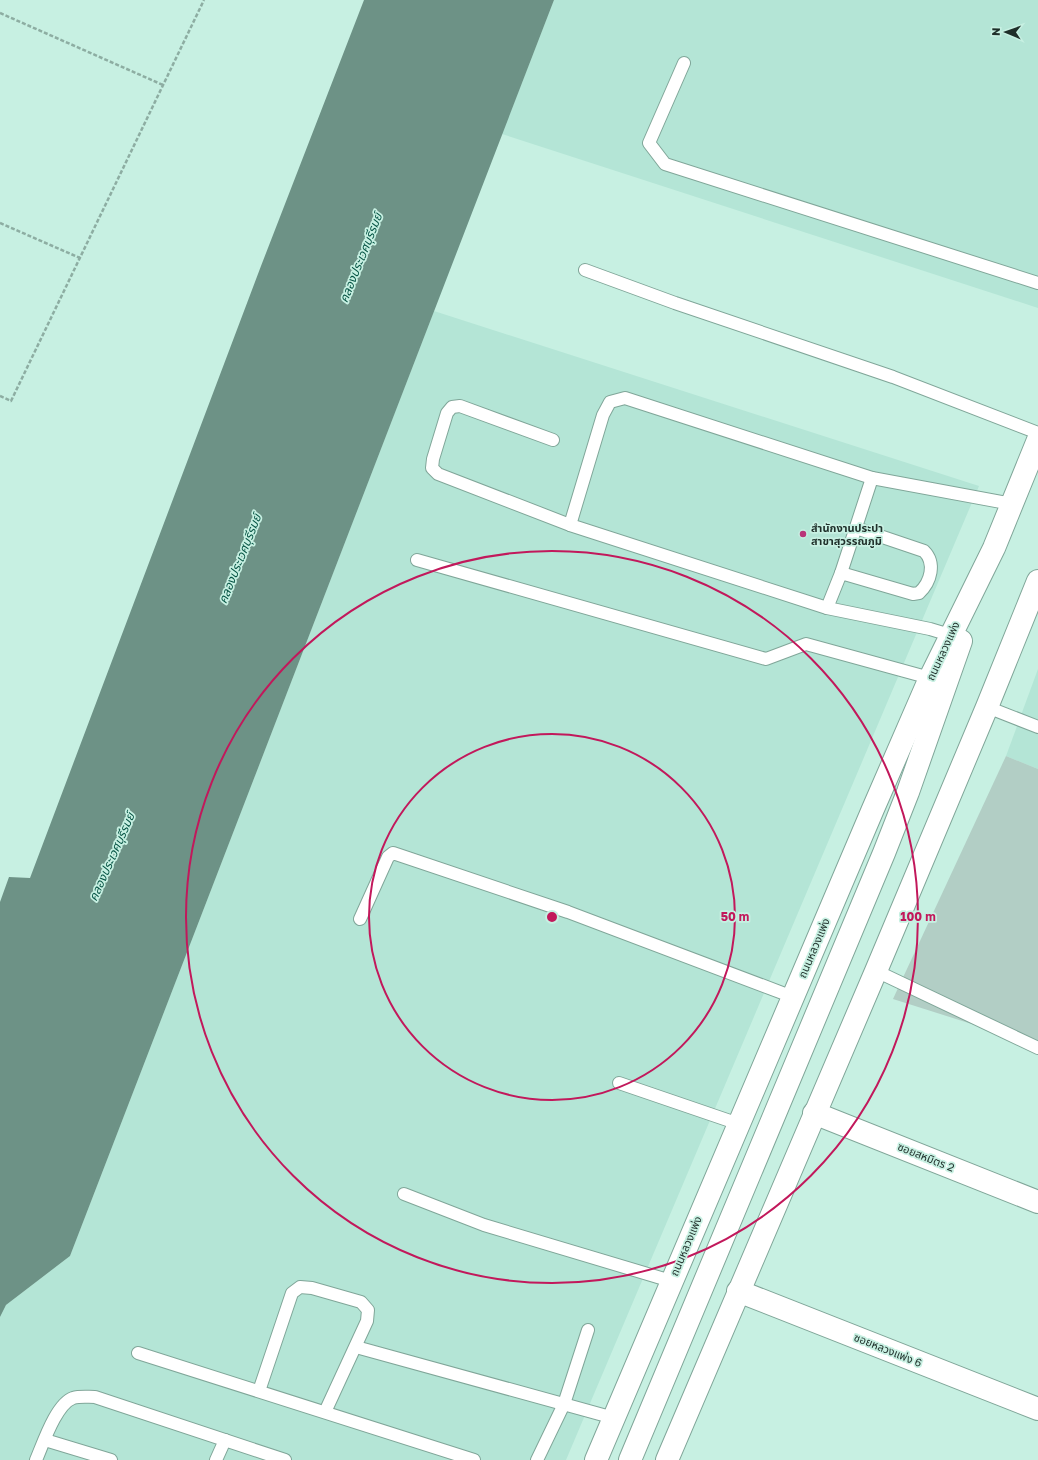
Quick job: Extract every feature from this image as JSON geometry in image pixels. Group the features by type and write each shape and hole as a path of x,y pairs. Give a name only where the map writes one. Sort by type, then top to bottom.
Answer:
{"main road":[{"name":"ถนนหลวงแพ่ง","path":"596,1460 671,1281 930,678 994,548 1038,440"},
{"path":"630,1460 884,853 908,792 994,548"},
{"path":"672,1459 738,1291 876,971 1038,582"},
{"name":"ซอยสหมิตร 2","path":"814,1113 1038,1202"},
{"name":"ซอยหลวงแพ่ง 6","path":"738,1291 1038,1409"}],"lane":[{"path":"684,62 649,143 665,164 1038,283"},
{"path":"585,270 674,303 893,376 1038,433"},
{"path":"570,525 603,415 610,402 626,398 872,478 1012,504"},
{"path":"553,440 460,406 452,407 445,421 433,458 432,468 438,474 570,525 827,608 930,629 950,635"},
{"path":"827,608 841,573 872,478"},
{"path":"841,573 913,594 919,593 927,582 931,564 929,556 924,551 856,528"},
{"path":"418,560 766,659 806,644 930,678"},
{"path":"987,707 1038,727"},
{"path":"360,919 388,857 393,853 568,912 793,997"},
{"path":"876,971 1038,1048"},
{"path":"618,1084 739,1124"},
{"path":"404,1194 484,1225 671,1281"},
{"path":"259,1391 292,1293 300,1287 312,1288 361,1302 368,1310 367,1321 325,1412"},
{"path":"538,1460 564,1404 588,1330"},
{"path":"356,1347 614,1418"},
{"path":"138,1353 474,1460"},
{"path":"36,1460 59,1409 71,1399 95,1397 285,1460"},
{"path":"45,1440 111,1460"},
{"path":"216,1460 225,1440"}],"path":[{"path":"0,396 11,401 204,0"},
{"path":"0,13 163,86"},
{"path":"0,223 80,258"}],"shaded area":[{"path":"554,0 1038,0 1038,308 502,134"},
{"path":"434,311 979,486 566,1460 0,1460 0,1317 6,1305 70,1256"},
{"path":"1038,669 1038,769 1006,756"},
{"path":"1006,756 1038,769 1038,1045 893,999"}],"water":[{"name":"คลองประเวศบุรีรมย์","path":"364,0 554,0 70,1256 6,1305 0,1317 0,902 9,877 30,878 261,266"}],"place":[{"name":"สำนักงานประปา สาขาสุวรรณภูมิ","path":"803,534"}]}
